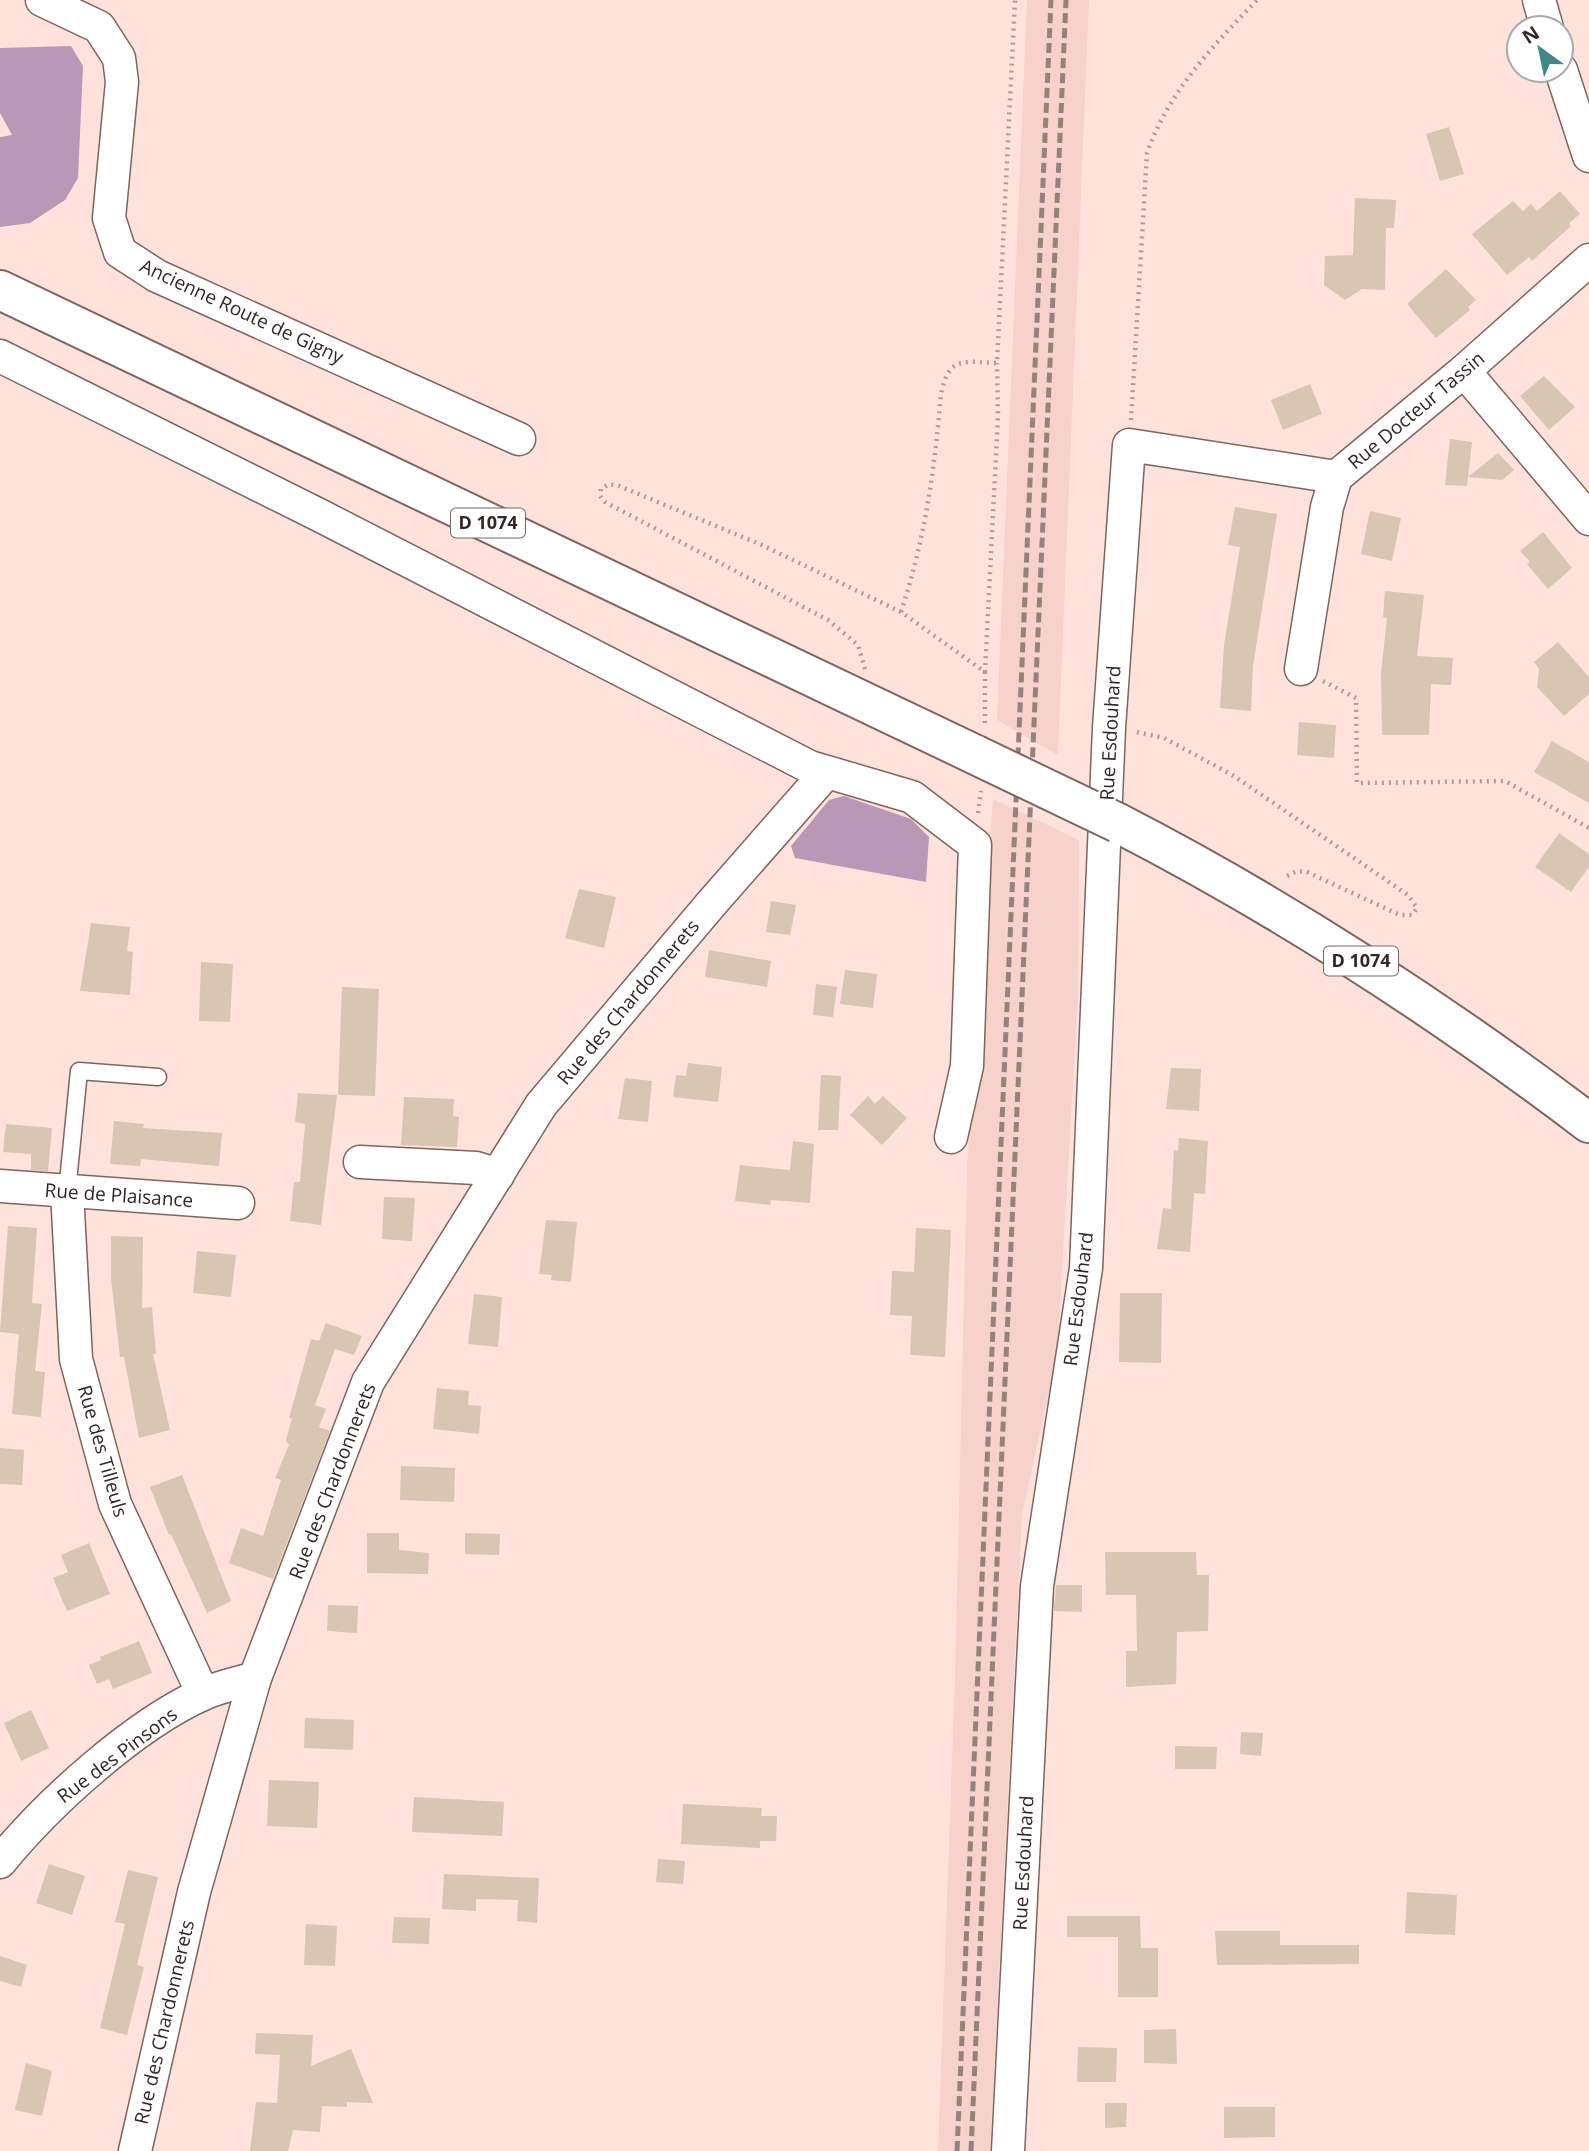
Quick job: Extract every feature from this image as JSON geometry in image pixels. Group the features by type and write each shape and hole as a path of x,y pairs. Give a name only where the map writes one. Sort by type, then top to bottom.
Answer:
{"main road":[{"name":"D 1074","path":"0,290 981,757 1208,870 1338,947 1462,1030 1589,1123"}],"street":[{"name":"Ancienne Route de Gigny","path":"42,0 83,17 99,27 118,58 122,82 109,218 120,252 157,276 519,439"},
{"path":"1566,84 1589,156"},
{"name":"Rue Docteur Tassin","path":"1129,446 1336,477 1464,371 1589,260"},
{"path":"0,356 825,774 873,783 912,797 975,845 967,1066 951,1137"},
{"path":"1464,371 1589,519"},
{"name":"Rue Esdouhard","path":"1008,2151 1037,1586 1086,1268 1109,728 1129,446"},
{"path":"1301,669 1327,507 1336,477"},
{"name":"Rue des Chardonnerets","path":"135,2151 194,1892 255,1678 368,1382 541,1105 825,774"},
{"path":"360,1162 477,1168 498,1175"},
{"name":"Rue de Plaisance","path":"0,1186 237,1203"},
{"name":"Rue des Tilleuls","path":"67,1192 76,1359 115,1504 203,1694"},
{"name":"Rue des Pinsons","path":"0,1862 54,1802 158,1720 203,1694 255,1678"}],"lane":[{"path":"67,1192 79,1071 158,1077"}],"path":[{"path":"975,845 998,416 998,363 1015,0"},
{"path":"1129,446 1147,153 1158,122 1180,87 1203,57 1256,0"},
{"path":"901,612 918,562 930,501 941,393 949,370 958,363 998,363"},
{"path":"865,670 858,645 828,620 605,502 600,496 601,489 609,484 619,486 762,545 901,612 985,672"},
{"path":"1301,669 1356,698 1357,783 1505,781 1589,828"},
{"path":"1109,728 1164,738 1234,776 1408,895 1417,908 1412,915 1400,915 1307,872 1297,871 1285,877"}],"shaded area":[{"path":"1027,0 1089,0 1058,755 997,720"},
{"path":"71,46 83,66 78,178 65,200 30,223 0,227 0,137 12,135 0,113 0,48"},
{"path":"844,796 911,819 929,837 926,882 795,858 791,846 829,800"},
{"path":"993,799 1079,840 1078,1000 1057,1354 1022,1515 990,2151 938,2151 955,1677 967,1168"}],"building":[{"path":"1449,127 1464,174 1440,181 1426,134"},
{"path":"1560,191 1580,214 1569,223 1571,226 1532,261 1529,257 1507,275 1472,234 1513,201 1523,211 1531,204 1537,211"},
{"path":"1355,198 1396,200 1394,228 1386,228 1385,290 1362,289 1345,300 1324,285 1325,256 1353,255"},
{"path":"1446,269 1476,300 1468,307 1470,310 1436,338 1407,304"},
{"path":"1544,376 1575,407 1549,430 1520,396"},
{"path":"1310,384 1322,414 1283,430 1271,400"},
{"path":"1450,439 1472,442 1467,486 1445,485"},
{"path":"1498,453 1514,470 1502,480 1468,477"},
{"path":"1235,507 1277,514 1253,666 1251,711 1220,708 1224,645 1240,547 1228,545"},
{"path":"1370,511 1401,518 1392,561 1361,554"},
{"path":"1543,532 1572,568 1548,589 1520,551"},
{"path":"1385,591 1424,595 1417,656 1453,658 1451,685 1431,684 1429,735 1382,735 1381,673 1387,618 1383,617"},
{"path":"1558,642 1589,677 1589,694 1564,716 1537,687 1539,669 1534,662"},
{"path":"1299,722 1336,725 1334,758 1297,755"},
{"path":"1552,741 1589,762 1589,803 1534,772"},
{"path":"1559,833 1589,854 1589,867 1571,892 1535,867"},
{"path":"579,889 616,897 604,948 565,938"},
{"path":"771,901 796,905 790,935 766,932"},
{"path":"91,923 130,927 127,951 133,952 130,995 80,991"},
{"path":"709,950 771,961 767,987 705,977"},
{"path":"201,962 233,964 230,1022 199,1021"},
{"path":"845,970 877,974 873,1008 840,1004"},
{"path":"816,984 837,987 833,1017 813,1015"},
{"path":"342,987 379,989 375,1096 338,1095"},
{"path":"688,1063 722,1067 718,1102 673,1097 676,1075 686,1076"},
{"path":"1171,1068 1201,1069 1199,1111 1166,1109"},
{"path":"821,1075 841,1076 838,1130 818,1130"},
{"path":"625,1078 652,1081 648,1122 618,1119"},
{"path":"298,1093 337,1095 321,1225 290,1221 294,1182 300,1182 305,1124 295,1122"},
{"path":"868,1096 875,1104 883,1096 907,1118 882,1145 850,1115"},
{"path":"404,1097 454,1099 453,1116 459,1117 457,1147 401,1145"},
{"path":"114,1121 144,1124 143,1128 222,1133 219,1166 141,1159 140,1166 110,1164"},
{"path":"6,1124 52,1128 48,1171 31,1170 31,1154 3,1152"},
{"path":"1179,1138 1208,1141 1205,1194 1194,1193 1190,1252 1157,1249 1163,1208 1171,1209 1174,1150 1178,1151"},
{"path":"793,1141 814,1144 810,1203 771,1200 770,1205 735,1201 740,1165 790,1170"},
{"path":"384,1197 415,1198 412,1241 382,1239"},
{"path":"546,1220 577,1222 571,1282 551,1280 552,1275 539,1274"},
{"path":"8,1226 37,1228 32,1303 42,1304 35,1371 45,1372 41,1417 12,1414 19,1334 0,1332"},
{"path":"916,1228 951,1230 945,1357 910,1355 912,1316 890,1315 892,1271 914,1272"},
{"path":"111,1236 143,1237 142,1308 152,1307 156,1354 153,1354 170,1430 139,1438 124,1357 120,1357 111,1278"},
{"path":"197,1251 236,1255 231,1297 193,1293"},
{"path":"1120,1293 1162,1293 1161,1363 1119,1362"},
{"path":"474,1294 502,1297 498,1347 468,1344"},
{"path":"326,1323 362,1336 354,1355 335,1349 315,1405 326,1409 319,1427 330,1431 273,1579 229,1563 241,1528 263,1536 281,1480 275,1478 289,1445 286,1440 292,1418 289,1418 311,1339 319,1341"},
{"path":"437,1388 469,1391 468,1405 481,1406 479,1434 433,1429"},
{"path":"0,1448 24,1450 22,1485 0,1484"},
{"path":"401,1466 455,1468 454,1502 400,1500"},
{"path":"182,1475 231,1601 207,1613 171,1534 169,1535 150,1487"},
{"path":"367,1533 399,1533 399,1550 429,1553 428,1574 367,1573"},
{"path":"465,1533 500,1534 499,1555 465,1554"},
{"path":"89,1543 110,1594 67,1611 53,1578 68,1572 61,1555"},
{"path":"1105,1552 1196,1552 1197,1575 1209,1575 1208,1631 1177,1632 1176,1684 1126,1687 1126,1651 1137,1651 1136,1595 1106,1595"},
{"path":"1056,1585 1082,1585 1082,1612 1054,1611"},
{"path":"328,1605 358,1606 357,1633 327,1631"},
{"path":"139,1641 152,1673 113,1689 109,1679 97,1684 89,1665 101,1660 100,1657"},
{"path":"31,1710 49,1748 21,1761 4,1723"},
{"path":"305,1718 354,1720 353,1750 304,1748"},
{"path":"1241,1732 1263,1733 1261,1756 1240,1754"},
{"path":"1175,1746 1217,1747 1216,1769 1175,1769"},
{"path":"269,1780 319,1782 317,1828 267,1826"},
{"path":"414,1797 504,1802 502,1836 412,1832"},
{"path":"683,1804 762,1808 761,1816 777,1816 776,1841 760,1841 760,1848 681,1844"},
{"path":"658,1859 685,1861 683,1884 656,1882"},
{"path":"49,1864 85,1876 72,1915 36,1903"},
{"path":"128,1870 158,1877 137,1965 144,1967 127,2035 100,2028 125,1924 115,1922"},
{"path":"444,1874 539,1878 537,1923 517,1921 518,1900 476,1899 476,1911 442,1909"},
{"path":"1407,1892 1457,1895 1455,1935 1405,1933"},
{"path":"1067,1916 1140,1916 1141,1948 1158,1948 1158,1997 1118,1997 1118,1937 1067,1937"},
{"path":"394,1917 430,1918 429,1944 392,1943"},
{"path":"306,1924 337,1926 335,1966 304,1965"},
{"path":"1215,1931 1280,1931 1280,1945 1359,1945 1359,1964 1217,1965"},
{"path":"0,1956 27,1965 21,1987 0,1981"},
{"path":"1176,2029 1177,2064 1144,2063 1144,2030"},
{"path":"256,2033 313,2035 311,2066 351,2049 373,2103 347,2102 347,2107 322,2106 320,2132 293,2130 288,2151 250,2151 256,2102 277,2103 280,2055 255,2054"},
{"path":"1078,2047 1117,2048 1116,2082 1077,2082"},
{"path":"26,2063 52,2071 42,2116 15,2110"},
{"path":"1105,2103 1127,2103 1126,2127 1105,2128"},
{"path":"1224,2107 1275,2107 1275,2137 1224,2138"}],"railway":[{"path":"957,2151 1051,0"},
{"path":"971,2151 1066,0"}]}
